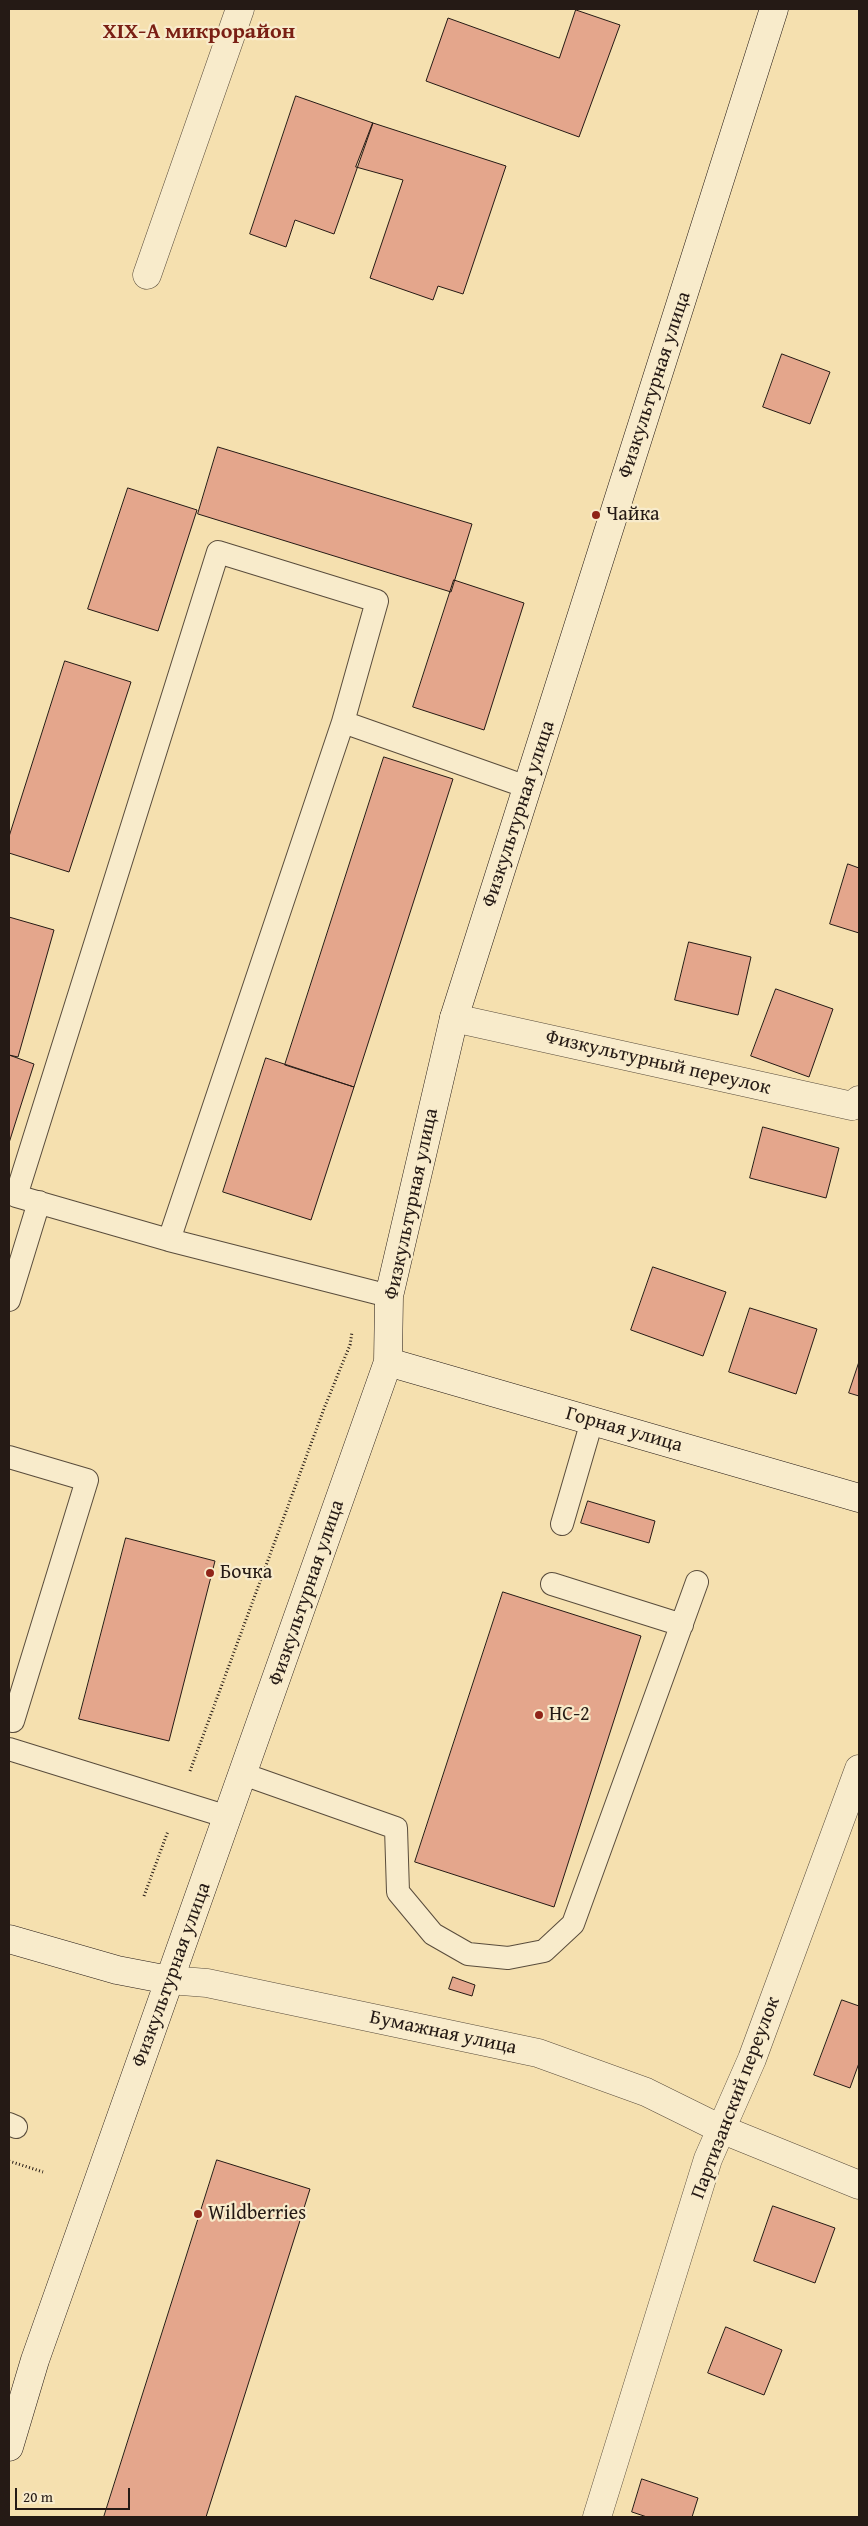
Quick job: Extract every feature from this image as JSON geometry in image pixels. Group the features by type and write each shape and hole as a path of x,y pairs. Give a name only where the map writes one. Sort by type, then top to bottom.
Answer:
{"street":[{"path":"147,275 240,9"},
{"name":"Физкультурная улица","path":"9,2447 35,2360 388,1362 389,1296 454,1018 774,9"},
{"name":"Физкультурный переулок","path":"454,1018 852,1106 859,1100"},
{"name":"Горная улица","path":"388,1362 859,1498"},
{"name":"Партизанский переулок","path":"597,2517 708,2159 752,2059 859,1769"},
{"name":"Бумажная улица","path":"9,1939 117,1970 170,1980 207,1983 538,2053 646,2092 721,2129 859,2184"}],"lane":[{"path":"169,1240 342,722 377,601 218,552 12,1195 169,1240 389,1296"},
{"path":"342,722 527,787"},
{"path":"9,1300 39,1202"},
{"path":"562,1524 592,1421"},
{"path":"9,1457 88,1480 10,1725"},
{"path":"243,1774 396,1828 398,1892 433,1934 468,1954 508,1958 544,1951 573,1924 697,1582"},
{"path":"552,1584 682,1625"},
{"path":"9,1749 228,1817"}],"path":[{"path":"144,1896 350,1345"},
{"path":"9,2160 43,2172"}],"building":[{"path":"576,10 620,25 579,137 426,81 448,18 559,58"},
{"path":"296,96 373,123 334,234 295,220 286,247 250,234"},
{"path":"373,123 506,166 463,294 438,286 433,300 370,278 403,180 356,167"},
{"path":"782,354 830,372 810,424 763,407"},
{"path":"218,447 472,524 451,592 198,514"},
{"path":"128,488 197,510 158,631 88,609"},
{"path":"454,580 524,603 484,730 413,707"},
{"path":"65,661 131,682 69,872 9,853 9,837"},
{"path":"384,757 453,779 354,1087 285,1065"},
{"path":"848,864 859,868 859,933 830,924"},
{"path":"9,917 54,930 18,1057 9,1055"},
{"path":"689,942 751,957 738,1015 675,1000"},
{"path":"776,989 833,1009 809,1077 751,1056"},
{"path":"9,1055 34,1064 9,1143"},
{"path":"266,1058 354,1087 311,1220 223,1192"},
{"path":"763,1127 839,1148 826,1198 750,1178"},
{"path":"653,1267 726,1292 703,1356 631,1330"},
{"path":"750,1308 817,1329 796,1394 729,1372"},
{"path":"859,1362 859,1396 849,1393"},
{"path":"588,1501 655,1521 649,1543 581,1523"},
{"path":"126,1538 215,1561 169,1741 79,1719"},
{"name":"НС-2","path":"503,1592 641,1636 554,1907 415,1862"},
{"path":"453,1977 475,1985 472,1996 449,1989"},
{"path":"842,2000 859,2006 859,2063 850,2088 814,2075"},
{"path":"217,2160 310,2189 206,2517 104,2517"},
{"path":"773,2206 835,2228 815,2283 754,2261"},
{"path":"726,2327 782,2350 764,2395 708,2373"},
{"path":"642,2479 698,2498 692,2517 647,2517 632,2512"}],"place":[{"name":"Чайка","path":"596,515"},
{"name":"Бочка","path":"210,1573"},
{"name":"НС-2","path":"539,1715"},
{"name":"Wildberries","path":"198,2214"}],"district":[{"name":"XIX-А микрорайон","path":"199,32"}]}
